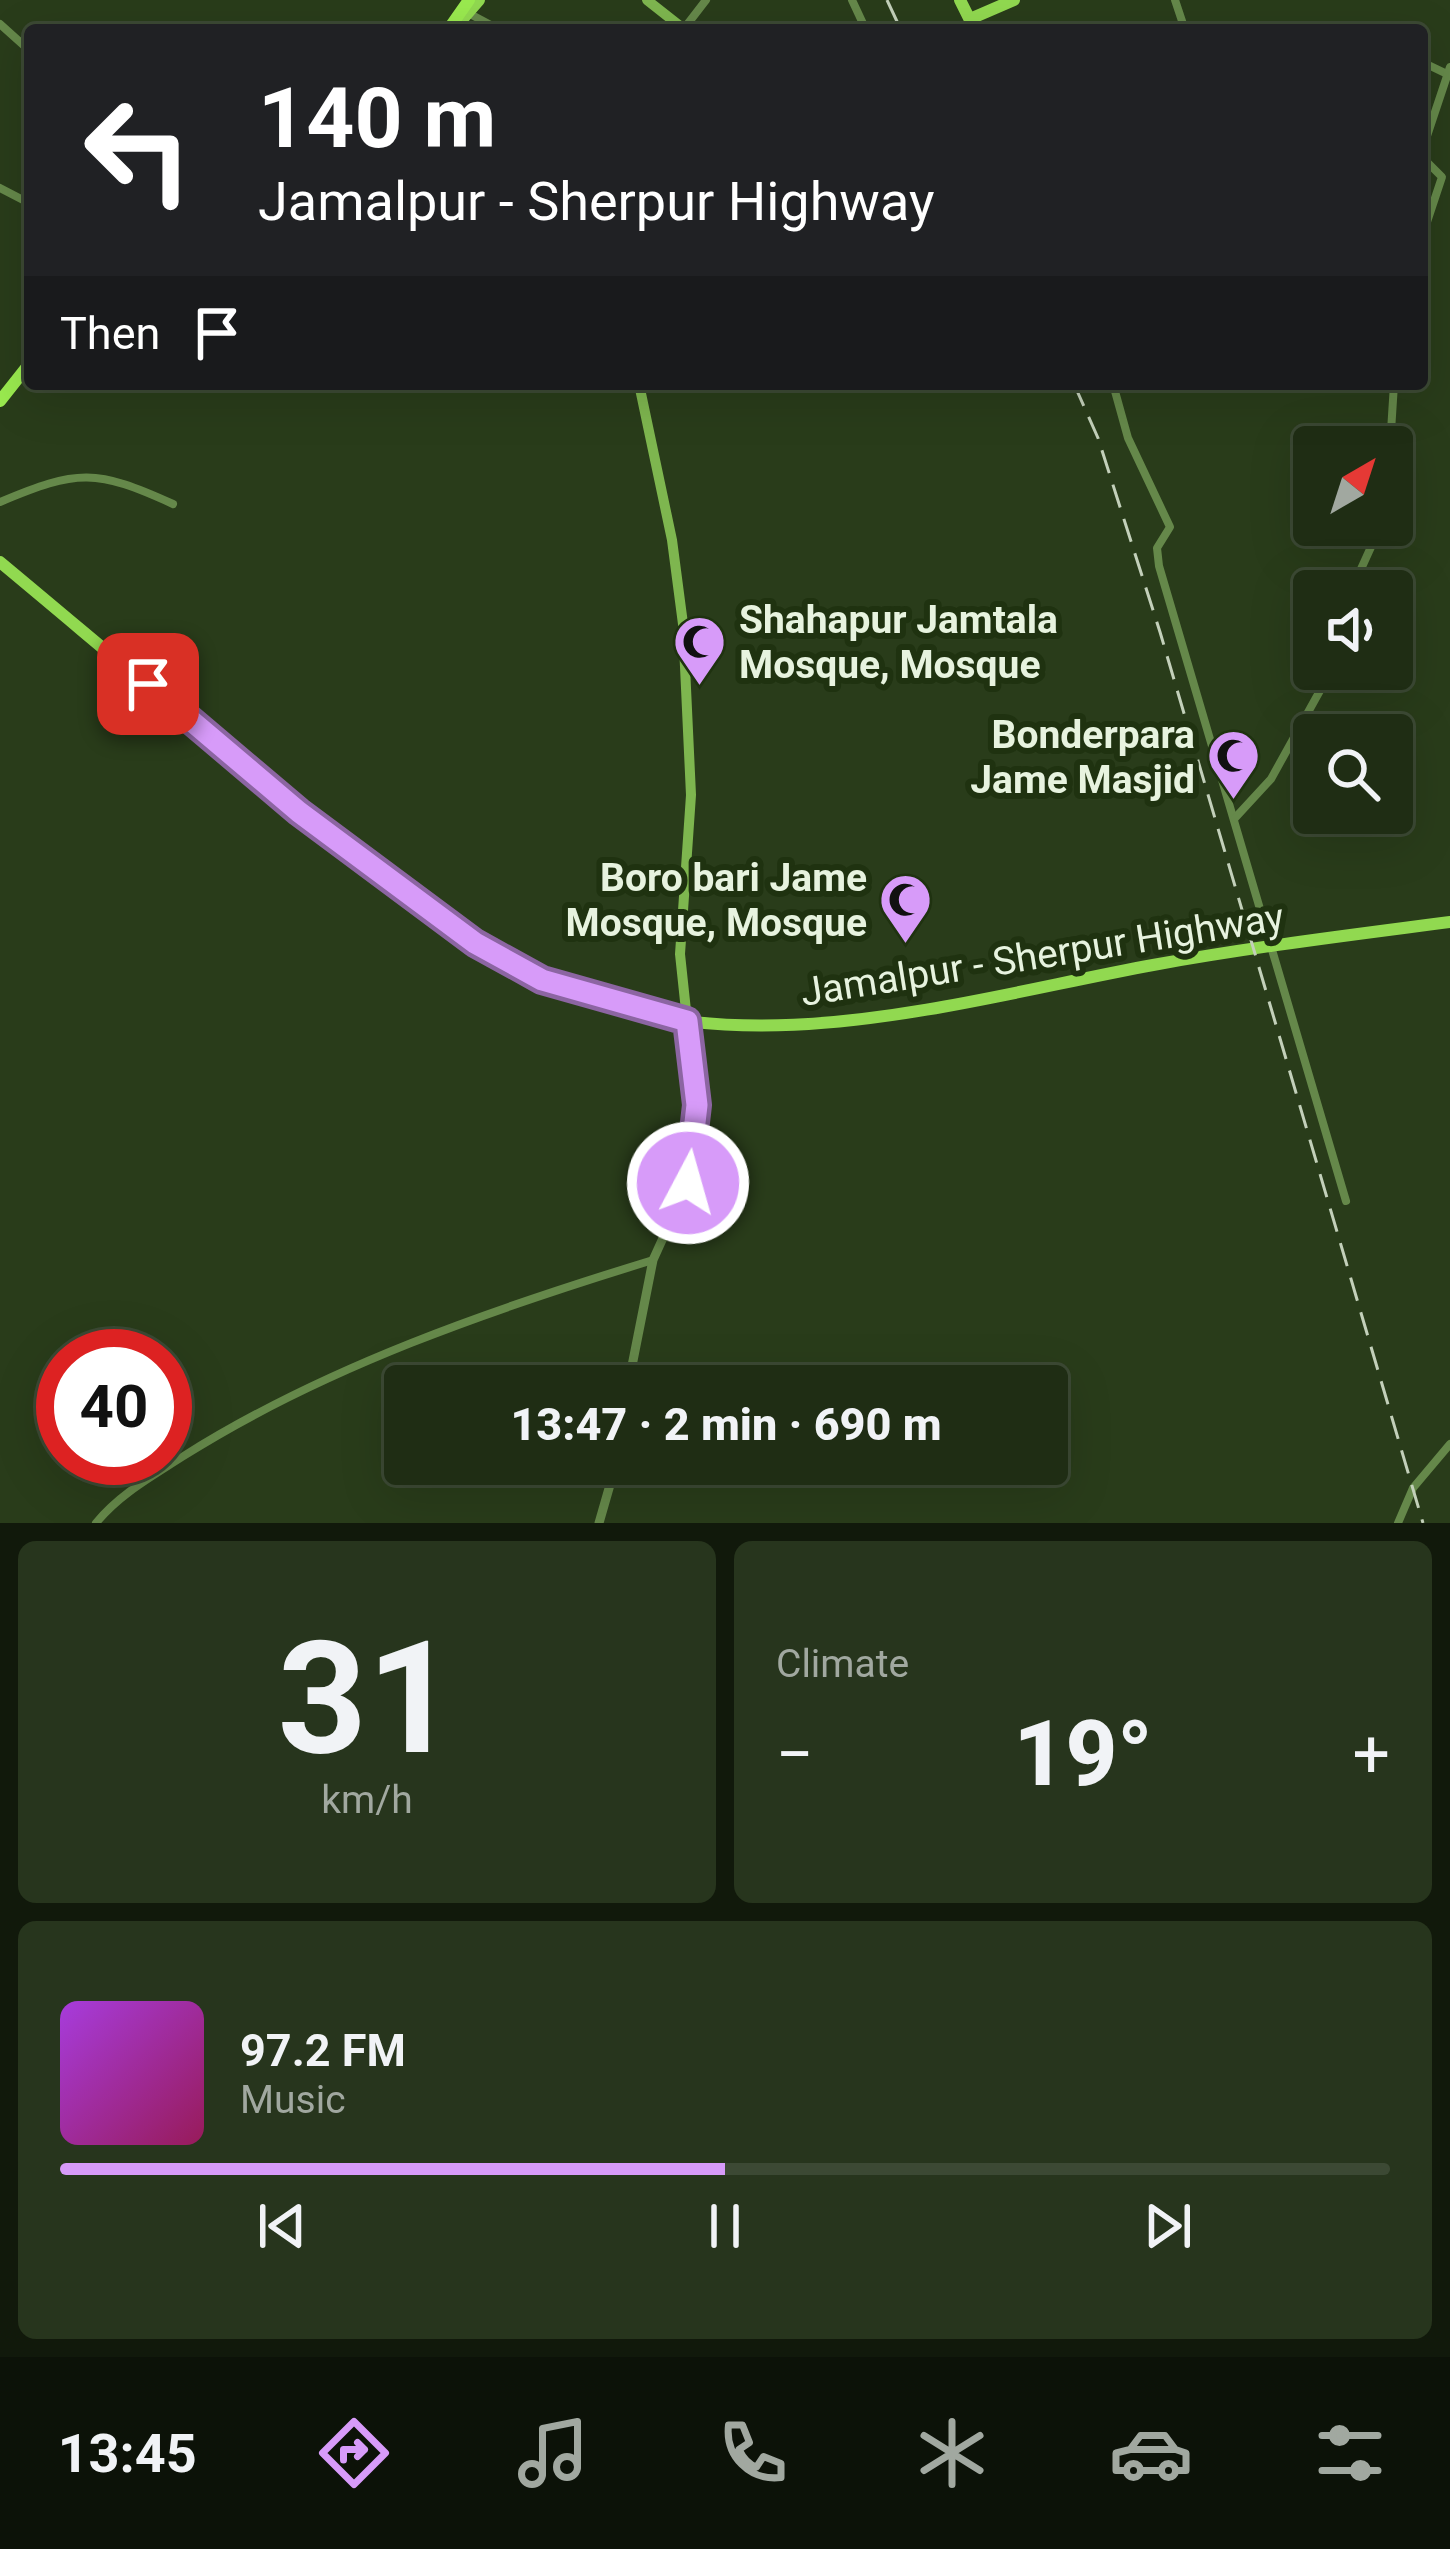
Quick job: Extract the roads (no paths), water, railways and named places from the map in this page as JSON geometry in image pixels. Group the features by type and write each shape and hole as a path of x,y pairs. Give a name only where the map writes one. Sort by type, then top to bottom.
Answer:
{"highway":[{"path":"0,401 24,371"}],"main road":[{"path":"470,7 479,0"},
{"path":"647,0 680,24"},
{"path":"959,0 972,24 1014,0"},
{"path":"640,390 672,540 683,625 691,795 680,954 687,1021"},
{"name":"Jamalpur - Sherpur Highway","path":"0,562 299,812 475,943 542,980 687,1021 770,1026 855,1020 1268,947 1450,922"}],"street":[{"path":"0,24 24,45"},
{"path":"1428,136 1449,72"},
{"path":"1428,161 1442,177 1428,219"},
{"path":"1115,390 1128,438 1170,527 1157,548 1159,566 1346,1201"},
{"path":"1392,426 1394,390"},
{"path":"0,502 62,479 106,475 173,504"},
{"path":"1235,818 1271,779 1320,690"},
{"path":"632,1365 653,1260 688,1183 697,1105 687,1021"},
{"path":"96,1523 115,1500 242,1419 539,1295 653,1260"},
{"path":"1398,1523 1413,1488 1450,1444"},
{"path":"599,1523 610,1485"}],"railway":[{"path":"887,0 898,24"},
{"path":"1077,390 1098,438 1160,632 1423,1523"}],"place":[{"name":"Shahapur Jamtala Mosque, Mosque","path":"700,687"},
{"name":"Bonderpara Jame Masjid","path":"1234,802"},
{"name":"Boro bari Jame Mosque, Mosque","path":"906,945"}]}
